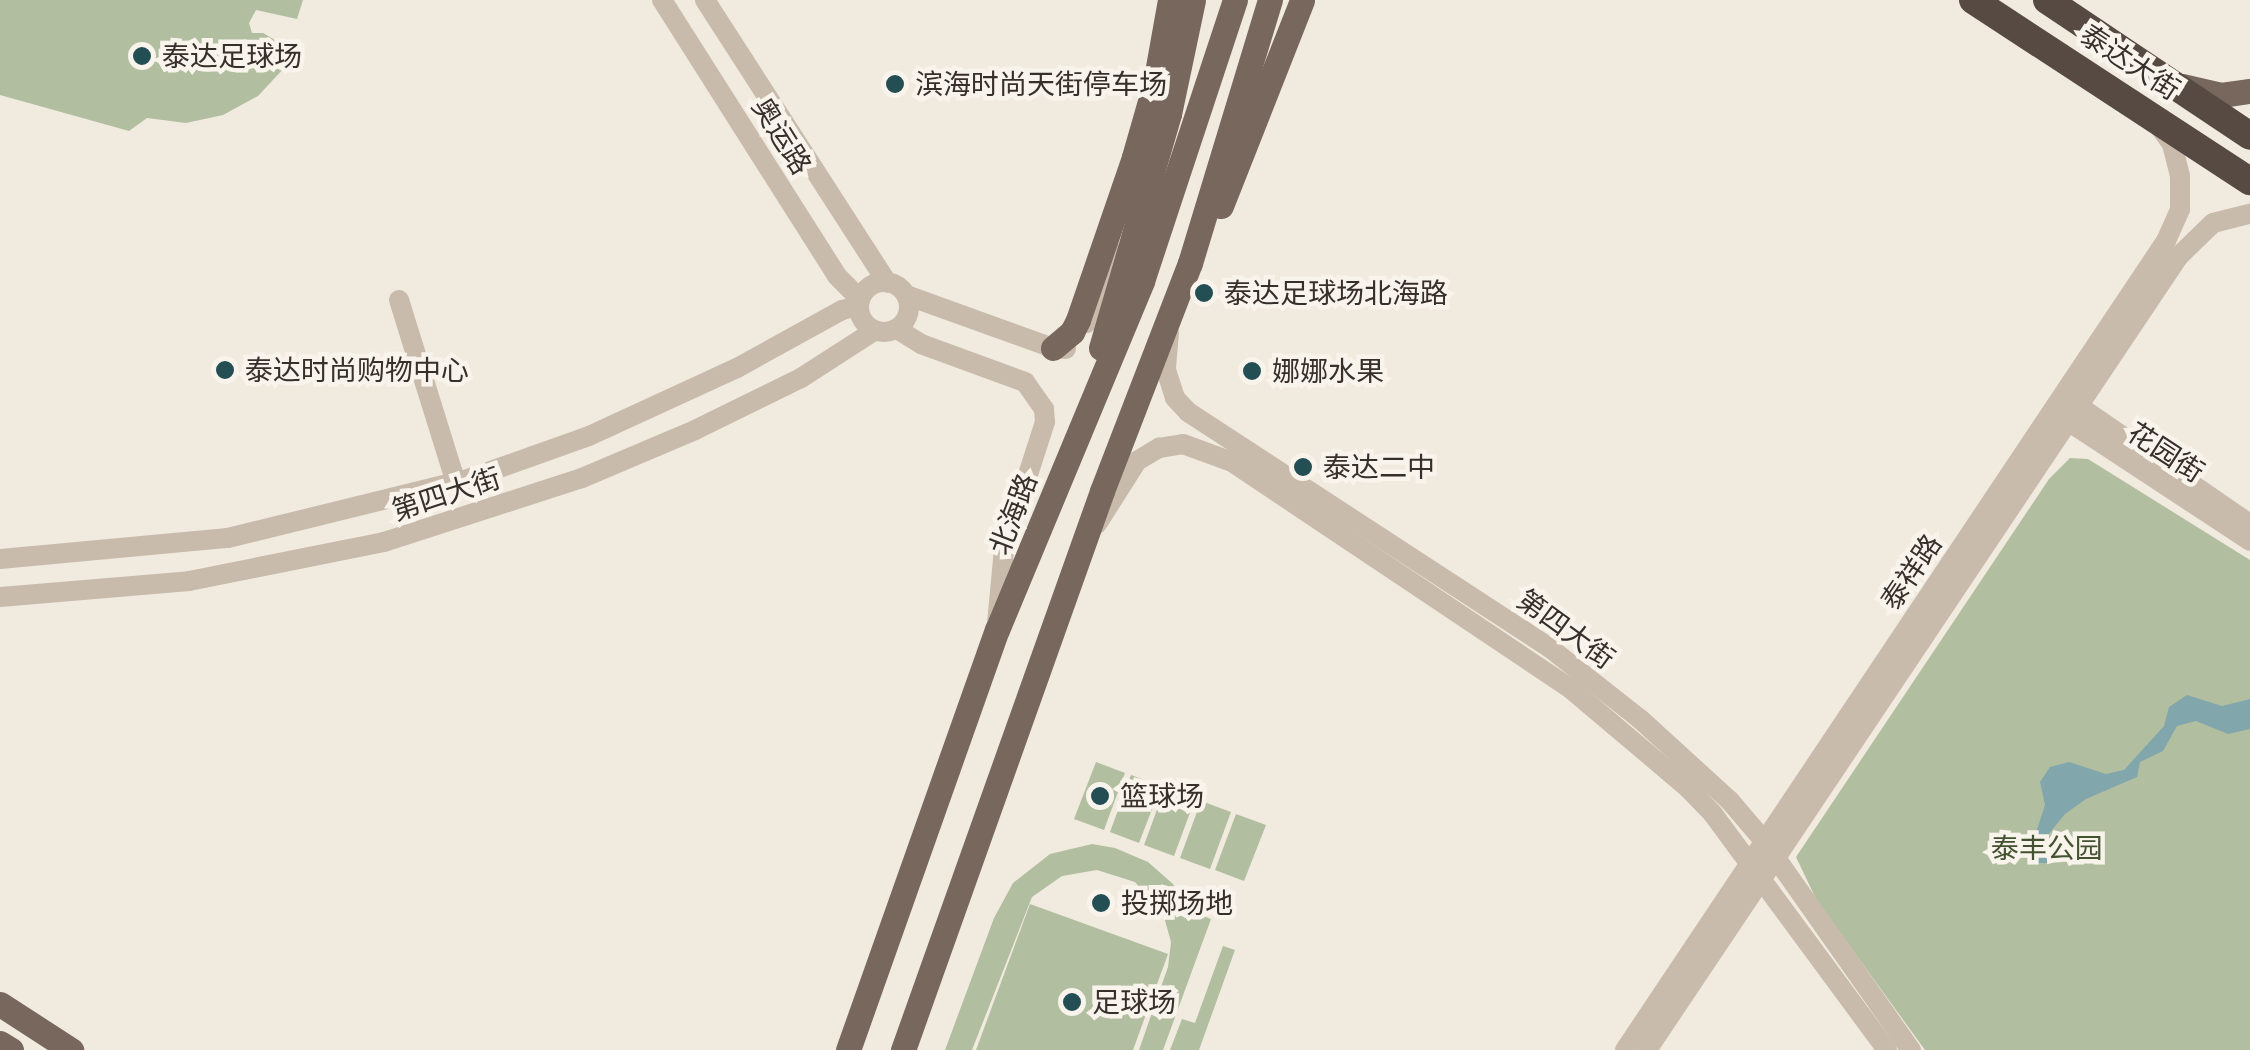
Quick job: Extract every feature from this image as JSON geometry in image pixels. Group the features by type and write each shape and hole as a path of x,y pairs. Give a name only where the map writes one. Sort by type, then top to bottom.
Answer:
{"highway":[{"name":"泰达大街","path":"1973,0 2250,182"},
{"name":"泰达大街","path":"2046,0 2250,136"}],"main road":[{"path":"1052,348 1072,332 1078,320 1121,194 1155,84 1170,0"},
{"path":"1088,403 1161,143 1194,0"},
{"name":"北海路","path":"848,1050 996,630 1020,581 1088,403 1142,281 1235,0"},
{"path":"903,1050 1190,263 1270,0"},
{"path":"1190,263 1222,206 1302,0"},
{"path":"2070,0 2104,38"},
{"path":"2171,83 2206,94 2250,91"},
{"path":"0,1004 71,1050"},
{"path":"0,1043 11,1050"}],"street":[{"name":"奥运路","path":"662,0 838,276 859,302"},
{"name":"奥运路","path":"705,0 886,282"},
{"name":"泰祥路","path":"1647,1050 1770,850 2065,408 2175,225 2181,191 2178,163 2172,144 2149,113"},
{"path":"886,282 906,295 1052,348 1070,347 1080,336 1139,212"},
{"name":"泰祥路","path":"2065,408 2190,242 2213,224 2250,214"},
{"name":"第四大街","path":"0,559 183,544 285,528 456,483 589,436 722,375 859,302 870,285 886,282"},
{"path":"906,295 907,318 897,329 921,344 1025,382 1044,409 1044,422 1004,549 996,630"},
{"path":"399,300 456,483"},
{"path":"859,302 862,321 874,331"},
{"name":"第四大街","path":"1172,309 1166,370 1175,398 1188,412 1550,648 1640,719 1730,802 1770,850 1911,1050"},
{"name":"第四大街","path":"0,597 189,581 342,553 437,526 582,478 695,430 801,378 874,331 897,329"},
{"name":"花园街","path":"2065,408 2250,524"},
{"name":"花园街","path":"2065,408 2250,541"},
{"path":"1084,546 1128,473 1146,454 1183,444 1232,462 1570,689 1688,788 1756,872 1887,1050"},
{"path":"426,491 437,526"},
{"path":"183,544 189,581"},
{"path":"79,555 82,592"},
{"name":"泰祥路","path":"1625,1050 1756,872"}],"green space":[{"name":"泰达足球场","path":"0,0 303,0 297,19 256,10 249,23 252,33 263,33 282,44 285,67 258,96 223,115 186,123 147,118 129,131 0,95"},
{"name":"泰丰公园","path":"2070,458 2088,459 2250,560 2250,1050 1925,1050 1817,901 1796,857 2049,479"},
{"name":"篮球场","path":"1096,762 1125,773 1104,830 1074,819"},
{"name":"篮球场","path":"1131,775 1161,786 1139,843 1110,832"},
{"name":"篮球场","path":"1165,788 1195,799 1174,856 1144,845"},
{"name":"篮球场","path":"1201,801 1231,812 1210,869 1180,858"},
{"name":"篮球场","path":"1236,814 1266,825 1244,881 1215,870"},
{"path":"1092,844 1115,848 1148,862 1173,884 1188,910 1211,919 1163,1050 1139,1050 1168,967 1171,942 1164,917 1135,882 1097,870 1062,876 1032,897 972,1050 945,1050 994,918 1013,883 1050,854"},
{"name":"足球场","path":"1030,904 1168,954 1133,1050 976,1050"},
{"path":"1223,946 1235,950 1199,1050 1170,1050 1182,1019 1195,1023"}],"water":[{"path":"2187,695 2222,706 2250,699 2250,729 2228,734 2196,721 2177,726 2163,751 2140,762 2137,777 2086,799 2065,814 2043,841 2050,863 2038,863 2029,854 2045,805 2040,782 2050,767 2069,762 2106,774 2124,770 2164,726 2169,707"}],"place":[{"name":"泰达足球场","path":"142,56"},
{"name":"滨海时尚天街停车场","path":"895,84"},
{"name":"泰达足球场北海路","path":"1204,293"},
{"name":"泰达时尚购物中心","path":"225,370"},
{"name":"娜娜水果","path":"1252,371"},
{"name":"泰达二中","path":"1303,467"},
{"name":"篮球场","path":"1100,796"},
{"name":"投掷场地","path":"1101,903"},
{"name":"足球场","path":"1072,1002"}]}
